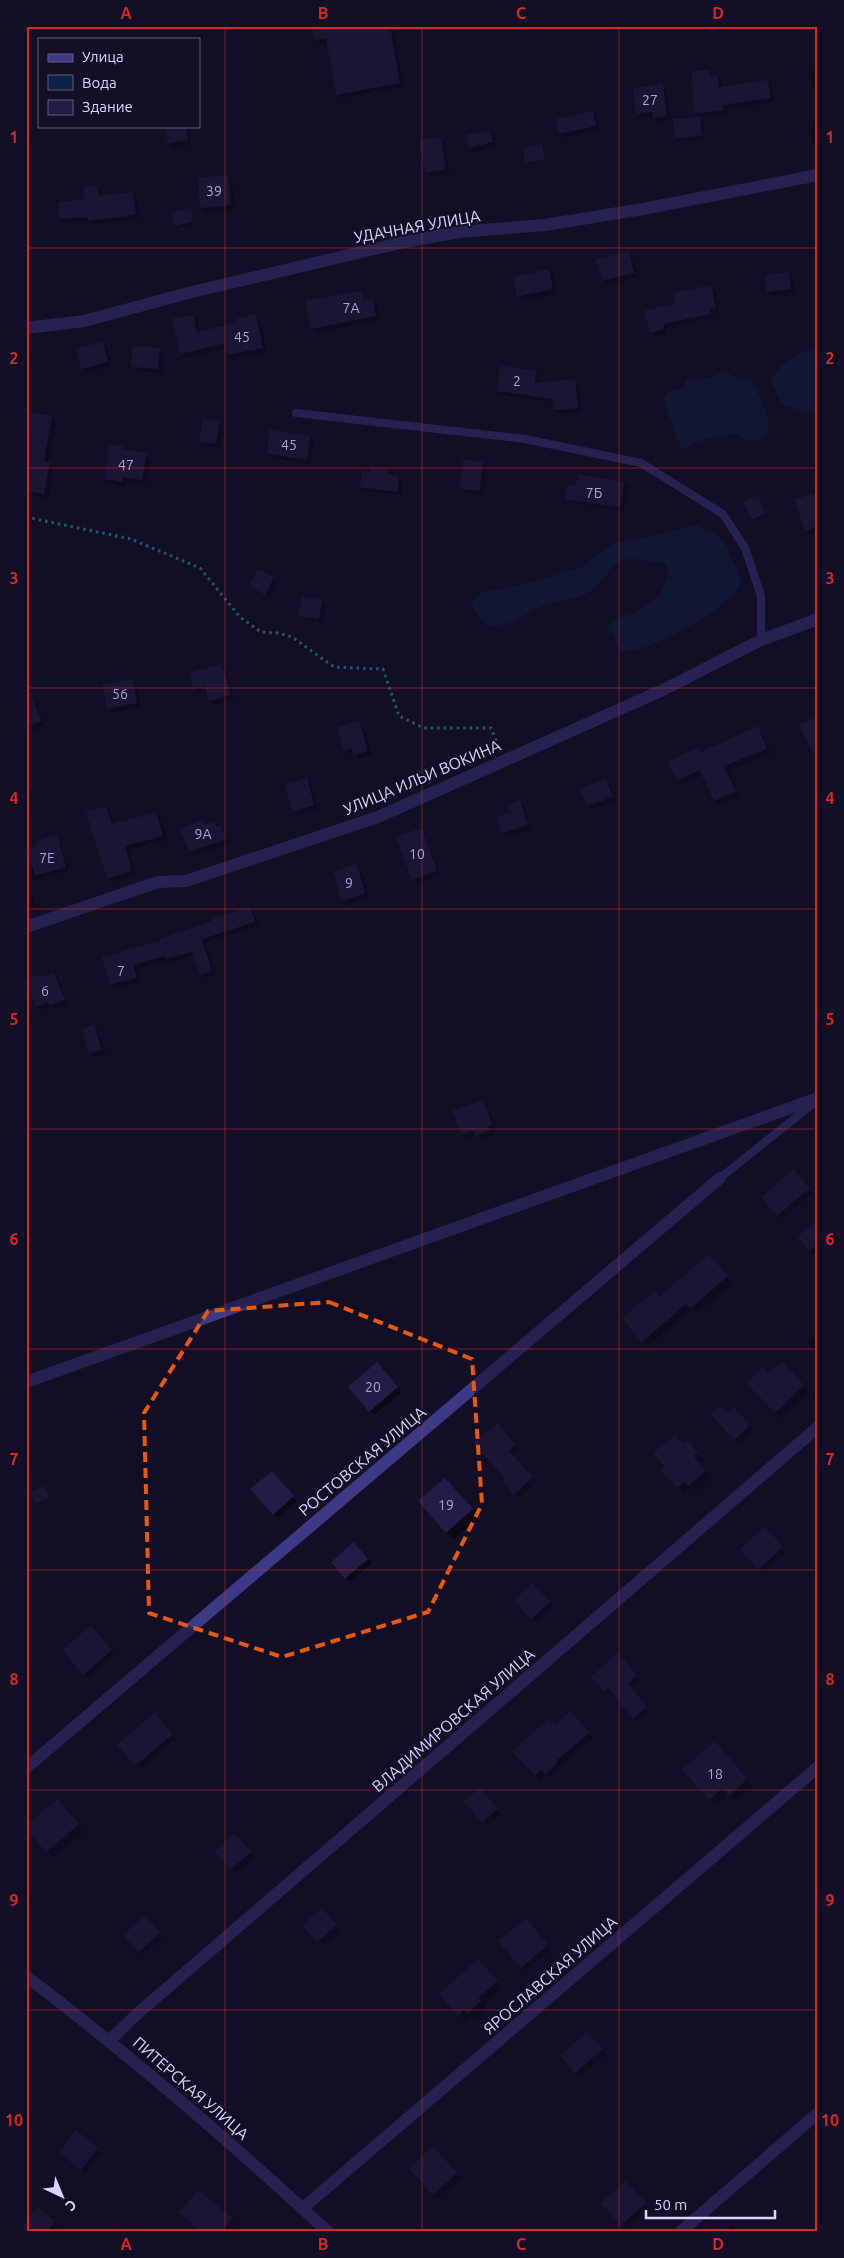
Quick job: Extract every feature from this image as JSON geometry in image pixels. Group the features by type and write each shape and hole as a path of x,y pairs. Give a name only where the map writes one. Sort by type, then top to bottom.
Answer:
{"street":[{"name":"УДАЧНАЯ УЛИЦА","path":"26,328 84,321 192,292 404,242 459,232 545,225 818,175"},
{"name":"УЛИЦА ИЛЬИ ВОКИНА","path":"26,927 158,882 186,881 378,817 504,759 665,689 761,640 818,619"},
{"path":"26,1382 818,1099"},
{"name":"РОСТОВСКАЯ УЛИЦА","path":"26,1768 720,1178"},
{"name":"ВЛАДИМИРОВСКАЯ УЛИЦА","path":"110,2040 152,2001 818,1426"},
{"name":"ЯРОСЛАВСКАЯ УЛИЦА","path":"303,2208 818,1767"},
{"name":"ПИТЕРСКАЯ УЛИЦА","path":"26,1976 110,2040 221,2134 328,2232"},
{"path":"680,2232 818,2113"}],"lane":[{"path":"296,413 526,439 641,463 723,514 745,548 760,596 761,640"},
{"path":"720,1178 818,1099"}],"path":[{"path":"26,517 130,540 200,568 240,617 261,632 292,637 334,667 384,669 399,716 424,728 491,728 504,759"}],"highlighted area":[{"path":"329,1302 472,1359 482,1504 428,1612 282,1657 149,1613 144,1413 208,1311"}],"water":[{"path":"818,346 818,412 805,412 782,405 771,381 785,362 802,352"},
{"path":"726,371 733,377 752,382 767,415 767,433 764,438 756,441 736,434 715,437 695,443 682,450 663,400 667,392 681,390 688,378 701,381"},
{"path":"696,525 722,539 738,572 740,582 735,592 706,616 666,639 646,647 630,651 620,650 608,625 616,618 635,613 660,595 669,575 665,563 633,559 623,560 614,565 599,584 589,592 542,606 508,623 489,627 478,616 471,603 483,592 517,586 580,568 616,542 655,536"}],"building":[{"path":"312,26 390,26 400,83 336,95 326,38 315,40"},
{"path":"709,70 710,77 718,76 719,87 768,80 771,98 723,105 723,111 694,113 692,71"},
{"path":"663,84 667,116 653,118 652,112 636,114 633,88"},
{"path":"593,111 596,126 558,134 556,119"},
{"path":"700,117 702,135 675,138 673,119"},
{"path":"165,128 186,128 188,140 168,144"},
{"path":"490,130 493,142 469,148 466,135"},
{"path":"441,137 446,169 425,173 419,140"},
{"path":"542,144 545,160 525,163 523,148"},
{"path":"228,175 231,205 200,208 198,178"},
{"path":"97,185 99,196 133,192 136,215 88,221 87,217 59,219 58,202 85,199 84,187"},
{"path":"191,208 193,222 175,226 172,212"},
{"path":"629,251 634,273 602,281 596,259"},
{"path":"549,269 553,289 517,297 513,277"},
{"path":"789,272 791,289 767,292 765,275"},
{"path":"711,285 716,308 710,309 711,314 663,324 664,329 650,333 644,311 675,303 673,293"},
{"path":"362,291 364,301 373,299 376,316 311,329 305,301"},
{"path":"256,314 263,348 226,355 223,344 180,354 172,319 193,315 197,332 236,323 236,319"},
{"path":"103,342 108,362 81,369 76,348"},
{"path":"133,346 160,348 158,369 131,367"},
{"path":"500,366 536,371 535,383 575,379 578,408 554,410 553,399 497,391"},
{"path":"31,412 52,416 44,461 50,462 44,494 26,491 26,437"},
{"path":"203,418 220,421 216,444 199,442"},
{"path":"270,429 311,436 307,460 267,454"},
{"path":"110,444 124,446 123,449 147,453 142,480 123,477 122,482 104,479"},
{"path":"463,459 483,462 480,491 460,489"},
{"path":"371,467 389,470 388,474 399,476 397,492 360,487 362,470 371,472"},
{"path":"578,474 624,482 620,507 565,499 567,485 576,486"},
{"path":"818,491 818,526 805,531 794,500"},
{"path":"758,495 765,514 751,520 743,501"},
{"path":"258,569 274,577 265,595 249,586"},
{"path":"302,597 322,600 319,619 298,616"},
{"path":"222,664 231,695 209,701 205,686 194,690 189,673"},
{"path":"133,679 137,703 107,709 102,685"},
{"path":"26,683 42,721 26,727"},
{"path":"818,716 818,763 799,725"},
{"path":"359,721 368,751 353,755 351,748 344,751 337,728"},
{"path":"758,726 767,749 724,766 736,791 714,801 700,770 677,781 668,761 699,748 701,752"},
{"path":"307,778 314,805 292,812 285,784"},
{"path":"606,779 613,796 587,806 580,789"},
{"path":"520,800 528,825 501,834 496,817 510,812 508,804"},
{"path":"106,806 112,824 156,812 163,836 125,846 132,871 107,879 86,812"},
{"path":"203,820 205,824 215,821 217,827 221,825 226,839 189,852 180,828"},
{"path":"422,828 437,871 412,880 396,837"},
{"path":"57,835 66,867 35,876 27,849 37,846 36,841"},
{"path":"357,864 365,894 342,901 333,872"},
{"path":"250,907 255,922 202,939 212,971 200,975 192,952 166,959 165,956 133,965 137,978 110,985 102,957 160,941 160,938 212,921 211,918"},
{"path":"54,973 65,1000 49,1006 48,1002 36,1007 26,980 41,974 43,977"},
{"path":"94,1025 102,1050 89,1054 81,1029"},
{"path":"483,1100 492,1124 488,1126 490,1131 475,1136 473,1131 461,1135 452,1111"},
{"path":"793,1169 810,1188 777,1216 761,1197"},
{"path":"818,1220 818,1244 809,1251 797,1237"},
{"path":"709,1254 728,1276 690,1309 686,1304 642,1342 622,1318 654,1291 659,1297"},
{"path":"782,1361 804,1385 775,1413 746,1383 763,1367 769,1373"},
{"path":"377,1362 398,1387 369,1412 348,1387"},
{"path":"721,1406 728,1413 734,1408 750,1425 734,1440 711,1415"},
{"path":"497,1423 516,1445 509,1451 533,1477 514,1495 502,1482 505,1479 474,1443"},
{"path":"675,1435 683,1444 688,1440 698,1453 694,1456 706,1471 688,1486 685,1481 677,1488 660,1469 664,1466 653,1453"},
{"path":"272,1471 294,1496 273,1515 250,1489"},
{"path":"445,1478 473,1509 446,1533 418,1501"},
{"path":"45,1486 50,1499 35,1504 30,1491"},
{"path":"765,1526 783,1547 758,1570 740,1549"},
{"path":"354,1542 368,1559 345,1579 331,1562"},
{"path":"533,1583 550,1602 531,1619 514,1600"},
{"path":"91,1625 112,1650 83,1675 62,1650"},
{"path":"618,1653 637,1675 628,1683 647,1707 633,1719 608,1688 604,1691 591,1677"},
{"path":"571,1711 589,1733 555,1762 557,1764 545,1774 541,1770 535,1776 512,1751 549,1719 555,1725"},
{"path":"155,1712 173,1734 135,1766 117,1745"},
{"path":"715,1741 747,1779 729,1796 722,1788 709,1800 682,1770"},
{"path":"480,1788 498,1809 482,1822 464,1801"},
{"path":"57,1799 79,1824 46,1852 26,1829 26,1826"},
{"path":"235,1834 251,1852 230,1870 214,1851"},
{"path":"322,1908 337,1925 317,1942 302,1925"},
{"path":"145,1915 160,1933 138,1952 123,1935"},
{"path":"526,1918 548,1945 521,1968 498,1941"},
{"path":"478,1959 498,1981 478,1998 481,2001 467,2014 464,2010 458,2016 439,1994"},
{"path":"587,2032 603,2049 575,2073 560,2055"},
{"path":"76,2130 98,2148 81,2170 59,2152"},
{"path":"433,2146 457,2173 433,2195 409,2168"},
{"path":"626,2181 646,2203 621,2225 601,2203"},
{"path":"198,2190 232,2218 221,2232 201,2232 179,2213"},
{"path":"38,2207 55,2221 47,2232 26,2232 26,2221"}]}
